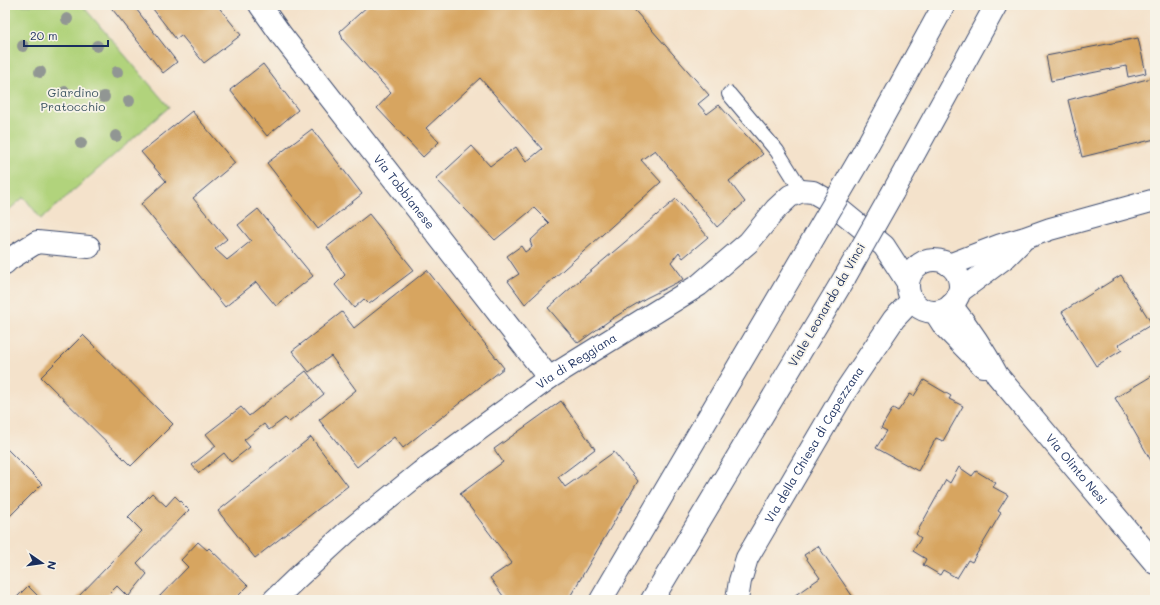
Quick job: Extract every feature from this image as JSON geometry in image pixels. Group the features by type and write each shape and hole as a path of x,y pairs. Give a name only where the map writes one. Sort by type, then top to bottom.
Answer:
{"main road":[{"name":"Via Tobbianese","path":"260,5 282,36 549,378"},
{"path":"601,600 862,155 944,5"},
{"name":"Viale Leonardo da Vinci","path":"652,600 845,277 996,5"},
{"name":"Via di Reggiana","path":"274,600 347,532 421,472 549,378 699,285 749,242 776,209 790,196 802,191"},
{"path":"802,191 813,192 822,196 884,246 928,261 942,261 949,265 954,270 960,284 948,303"},
{"path":"949,265 1001,244 1155,200"},
{"path":"884,246 918,306 926,311 948,303 1006,257 1025,238"},
{"path":"5,263 37,242 89,247"},
{"path":"910,291 910,275 915,268 928,261"},
{"name":"Via della Chiesa di Capezzana","path":"737,600 740,580 747,558 844,393 894,319 910,291"},
{"name":"Via Olinto Nesi","path":"948,303 944,326 980,363 997,375 1155,563"}],"lane":[{"path":"729,94 777,152 802,191"}],"green space":[{"name":"Giardino Pratocchio","path":"5,5 82,5 169,107 41,219 24,197 5,213"}],"building":[{"path":"109,5 133,5 177,62 163,73"},
{"path":"158,5 217,5 241,35 204,63 181,35 176,39 153,9"},
{"path":"369,5 630,5 709,95 698,104 707,114 719,105 763,154 729,181 745,202 717,227 655,150 641,160 661,182 525,304 508,281 519,274 507,256 521,246 525,252 532,247 530,241 549,223 534,208 495,240 436,179 472,146 490,166 516,147 526,162 542,149 480,78 426,128 439,142 423,157 377,108 391,93 343,40 340,31"},
{"path":"1138,38 1146,73 1128,77 1126,66 1051,81 1046,56"},
{"path":"263,64 298,110 267,136 230,90"},
{"path":"1155,77 1155,139 1082,157 1068,100"},
{"path":"192,111 235,163 193,198 227,239 215,249 227,260 251,241 238,225 258,209 313,276 276,306 256,282 225,307 141,204 166,181 141,152"},
{"path":"312,129 362,194 318,229 267,163"},
{"path":"676,199 708,237 683,258 679,252 671,262 684,279 646,298 613,318 578,343 548,308"},
{"path":"369,214 414,270 369,304 364,299 354,308 335,285 345,275 327,247"},
{"path":"427,270 504,368 403,448 394,437 357,467 319,420 356,390 331,356 309,372 292,351 342,312 354,328"},
{"path":"1121,275 1152,324 1118,345 1122,350 1096,366 1062,312"},
{"path":"83,335 173,424 131,466 41,377"},
{"path":"306,371 324,394 289,422 285,418 269,430 264,424 244,440 250,447 231,462 224,453 199,473 192,465 216,446 206,434 241,407 249,416"},
{"path":"1155,374 1155,463 1153,464 1115,398"},
{"path":"924,380 951,396 949,399 963,406 943,441 936,438 918,471 876,448 887,431 881,428 893,408 898,411 910,394 914,396"},
{"path":"561,401 595,449 558,477 565,487 614,452 638,481 568,600 506,600 490,578 512,563 460,494 503,462 494,449"},
{"path":"311,437 348,486 255,558 218,511"},
{"path":"5,447 42,484 8,518 5,515"},
{"path":"959,467 972,476 976,471 996,483 993,487 1008,495 998,511 1001,513 972,562 968,560 957,578 943,570 940,575 923,565 926,559 913,551 921,538 916,534 946,480 950,483"},
{"path":"152,493 166,506 175,496 189,510 137,563 147,574 128,597 117,586 103,600 75,600 142,531 128,517"},
{"path":"198,542 207,550 209,548 248,586 234,600 156,600 188,567 181,560"},
{"path":"818,546 855,600 788,600 820,578 804,555"},
{"path":"28,586 42,600 14,600"}]}
